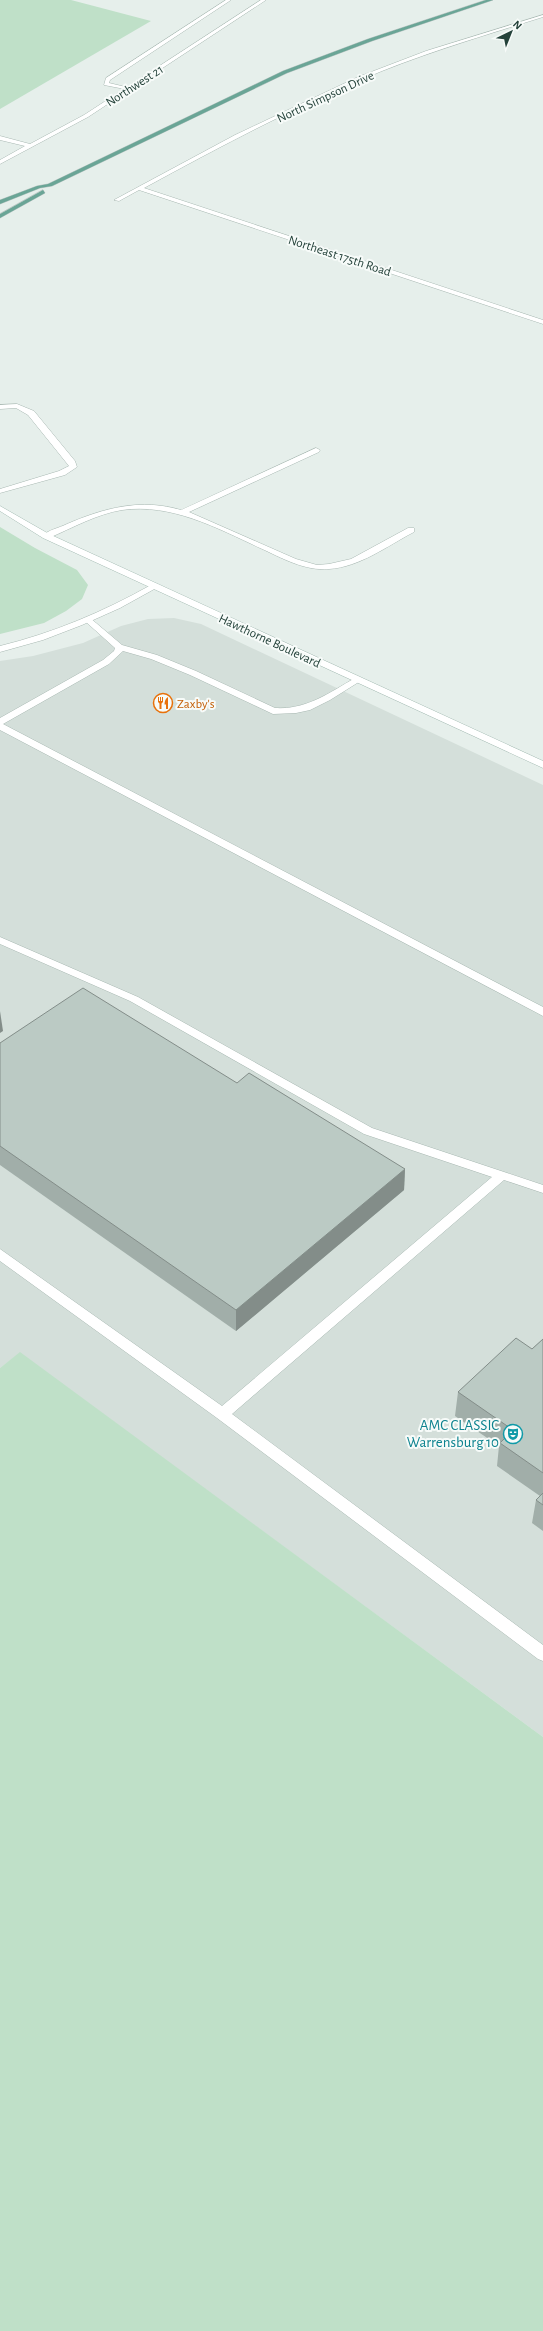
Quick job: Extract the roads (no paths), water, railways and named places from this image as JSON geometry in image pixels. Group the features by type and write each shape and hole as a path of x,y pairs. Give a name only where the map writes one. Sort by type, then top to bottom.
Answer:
{"main road":[{"path":"0,202 39,187 50,185 285,72 370,40 491,0"},
{"path":"0,216 49,188 50,185"}],"street":[{"path":"128,89 106,84 108,79 229,0"},
{"name":"Northwest 21","path":"0,162 80,120 264,0"},
{"name":"North Simpson Drive","path":"117,200 241,135 359,79 414,57 543,16"},
{"path":"0,138 31,146"},
{"name":"Northeast 175th Road","path":"138,188 543,322"},
{"path":"0,407 17,406 31,413 72,463 73,467 62,473 0,491"},
{"path":"184,512 316,450"},
{"path":"46,536 100,514 123,508 157,507 184,512 295,561 317,567 334,566 352,561 411,530"},
{"name":"Hawthorne Boulevard","path":"0,508 46,536 543,765"},
{"path":"0,649 38,639 89,620 119,607 154,587"},
{"path":"89,620 119,647 154,657 193,673 272,711 285,713 307,709 358,680"},
{"path":"0,722 106,662 118,652 119,647"},
{"path":"0,726 543,1012"},
{"path":"0,940 134,999 368,1131 543,1189"},
{"path":"222,1414 501,1176"},
{"path":"0,1254 222,1414 543,1654"}],"place":[{"name":"Zaxby's","path":"163,703"},
{"name":"AMC CLASSIC Warrensburg 10","path":"513,1434"}]}
